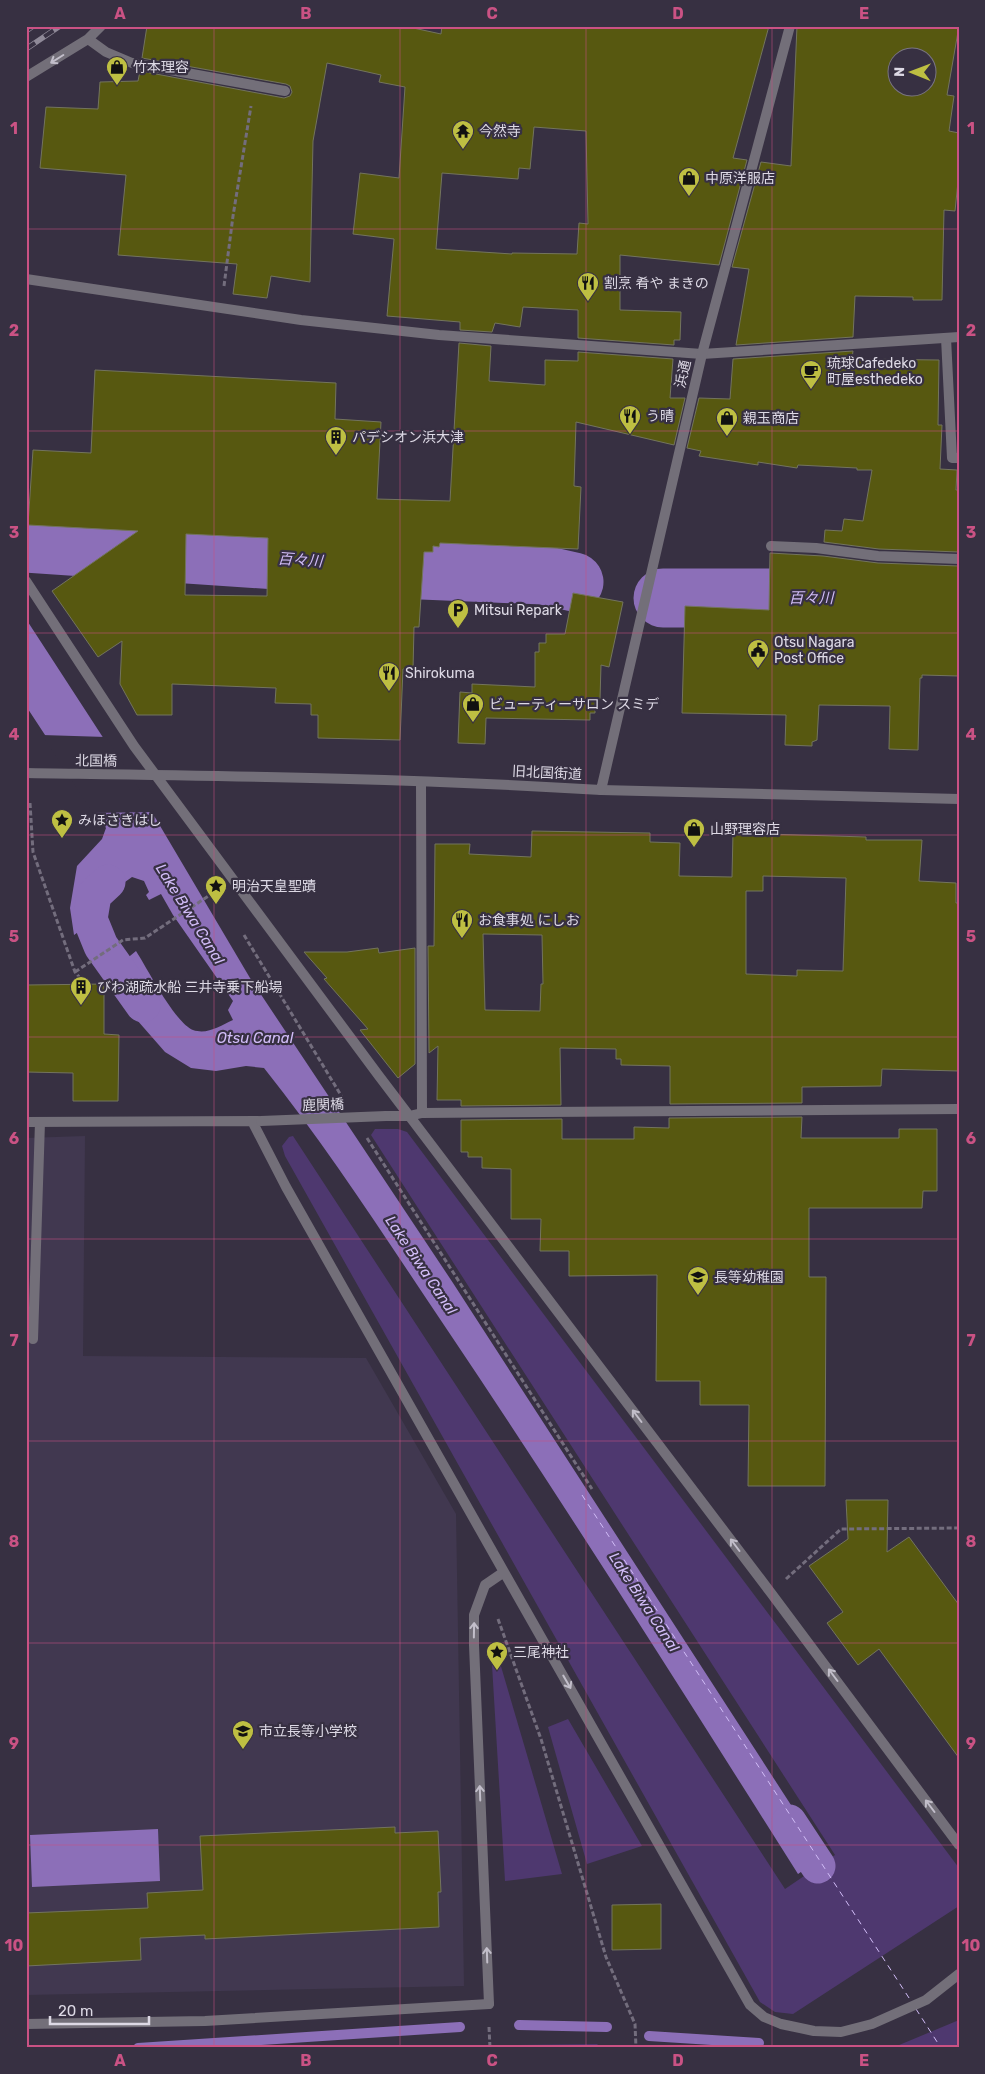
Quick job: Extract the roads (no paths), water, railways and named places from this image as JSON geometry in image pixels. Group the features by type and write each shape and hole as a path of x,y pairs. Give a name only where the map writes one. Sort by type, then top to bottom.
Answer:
{"street":[{"path":"26,77 88,39 102,26"},
{"name":"浜通","path":"601,790 702,354 790,26"},
{"path":"88,39 106,52 132,63 285,91"},
{"path":"26,279 301,320 439,335 702,354 959,337"},
{"path":"946,338 952,458 959,458"},
{"path":"771,546 816,548 878,556 959,559"},
{"path":"26,581 134,746 409,1116 771,1592 959,1845"},
{"name":"北国橋","path":"26,773 135,775"},
{"name":"旧北国街道","path":"135,775 959,799"},
{"path":"421,782 422,1113"},
{"name":"鹿関橋","path":"26,1122 257,1121 409,1116 422,1113 959,1109"},
{"path":"257,1121 286,1187 750,2006 764,2017 781,2024 814,2031 841,2032 872,2024 926,2000 959,1974"},
{"path":"33,1339 40,1122"},
{"path":"26,2024 205,2021 488,2004 474,1615 486,1585 504,1572"}],"water":[{"name":"Otsu Canal","path":"26,619 156,819 250,978 453,1283 824,1856 798,1874 625,1601 493,1398 359,1198 289,1100 264,1068 246,1066 216,1071 191,1068 165,1052 137,1020 108,974 136,951 170,1006 178,1017 193,1030 213,1029 233,1020 228,1010 233,1001 173,915 161,894 149,900 146,895 149,892 144,881 132,877 110,895 105,913 74,935 70,908 77,866 102,839 106,828 26,706"},
{"path":"158,1829 160,1881 32,1887 30,1835"}],"waterway":[{"name":"百々川","path":"26,543 422,570 543,575 574,582"},
{"name":"百々川","path":"663,598 851,598"},
{"path":"108,882 94,895 90,919 101,946 143,1005"},
{"name":"Lake Biwa Canal","path":"789,1822 818,1866"},
{"path":"519,2025 607,2027"},
{"path":"138,2048 460,2027"},
{"path":"649,2036 759,2043"}],"railway":[{"path":"26,31 33,26"},
{"path":"26,49 60,26"}],"place":[{"name":"竹本理容","path":"117,86"},
{"name":"今然寺","path":"463,150"},
{"name":"中原洋服店","path":"689,197"},
{"name":"割烹 肴や まきの","path":"588,302"},
{"name":"琉球Cafedeko 町屋esthedeko","path":"811,390"},
{"name":"う晴","path":"630,435"},
{"name":"親玉商店","path":"727,437"},
{"name":"パデシオン浜大津","path":"336,456"},
{"name":"Mitsui Repark","path":"458,629"},
{"name":"Otsu Nagara Post Office","path":"758,669"},
{"name":"Shirokuma","path":"389,692"},
{"name":"ビューティーサロン スミデ","path":"473,723"},
{"name":"みほさきはし","path":"62,839"},
{"name":"山野理容店","path":"694,848"},
{"name":"明治天皇聖蹟","path":"216,905"},
{"name":"お食事処 にしお","path":"462,939"},
{"name":"びわ湖疏水船 三井寺乗下船場","path":"81,1006"},
{"name":"長等幼稚園","path":"698,1296"},
{"name":"三尾神社","path":"497,1671"},
{"name":"市立長等小学校","path":"243,1750"}]}
